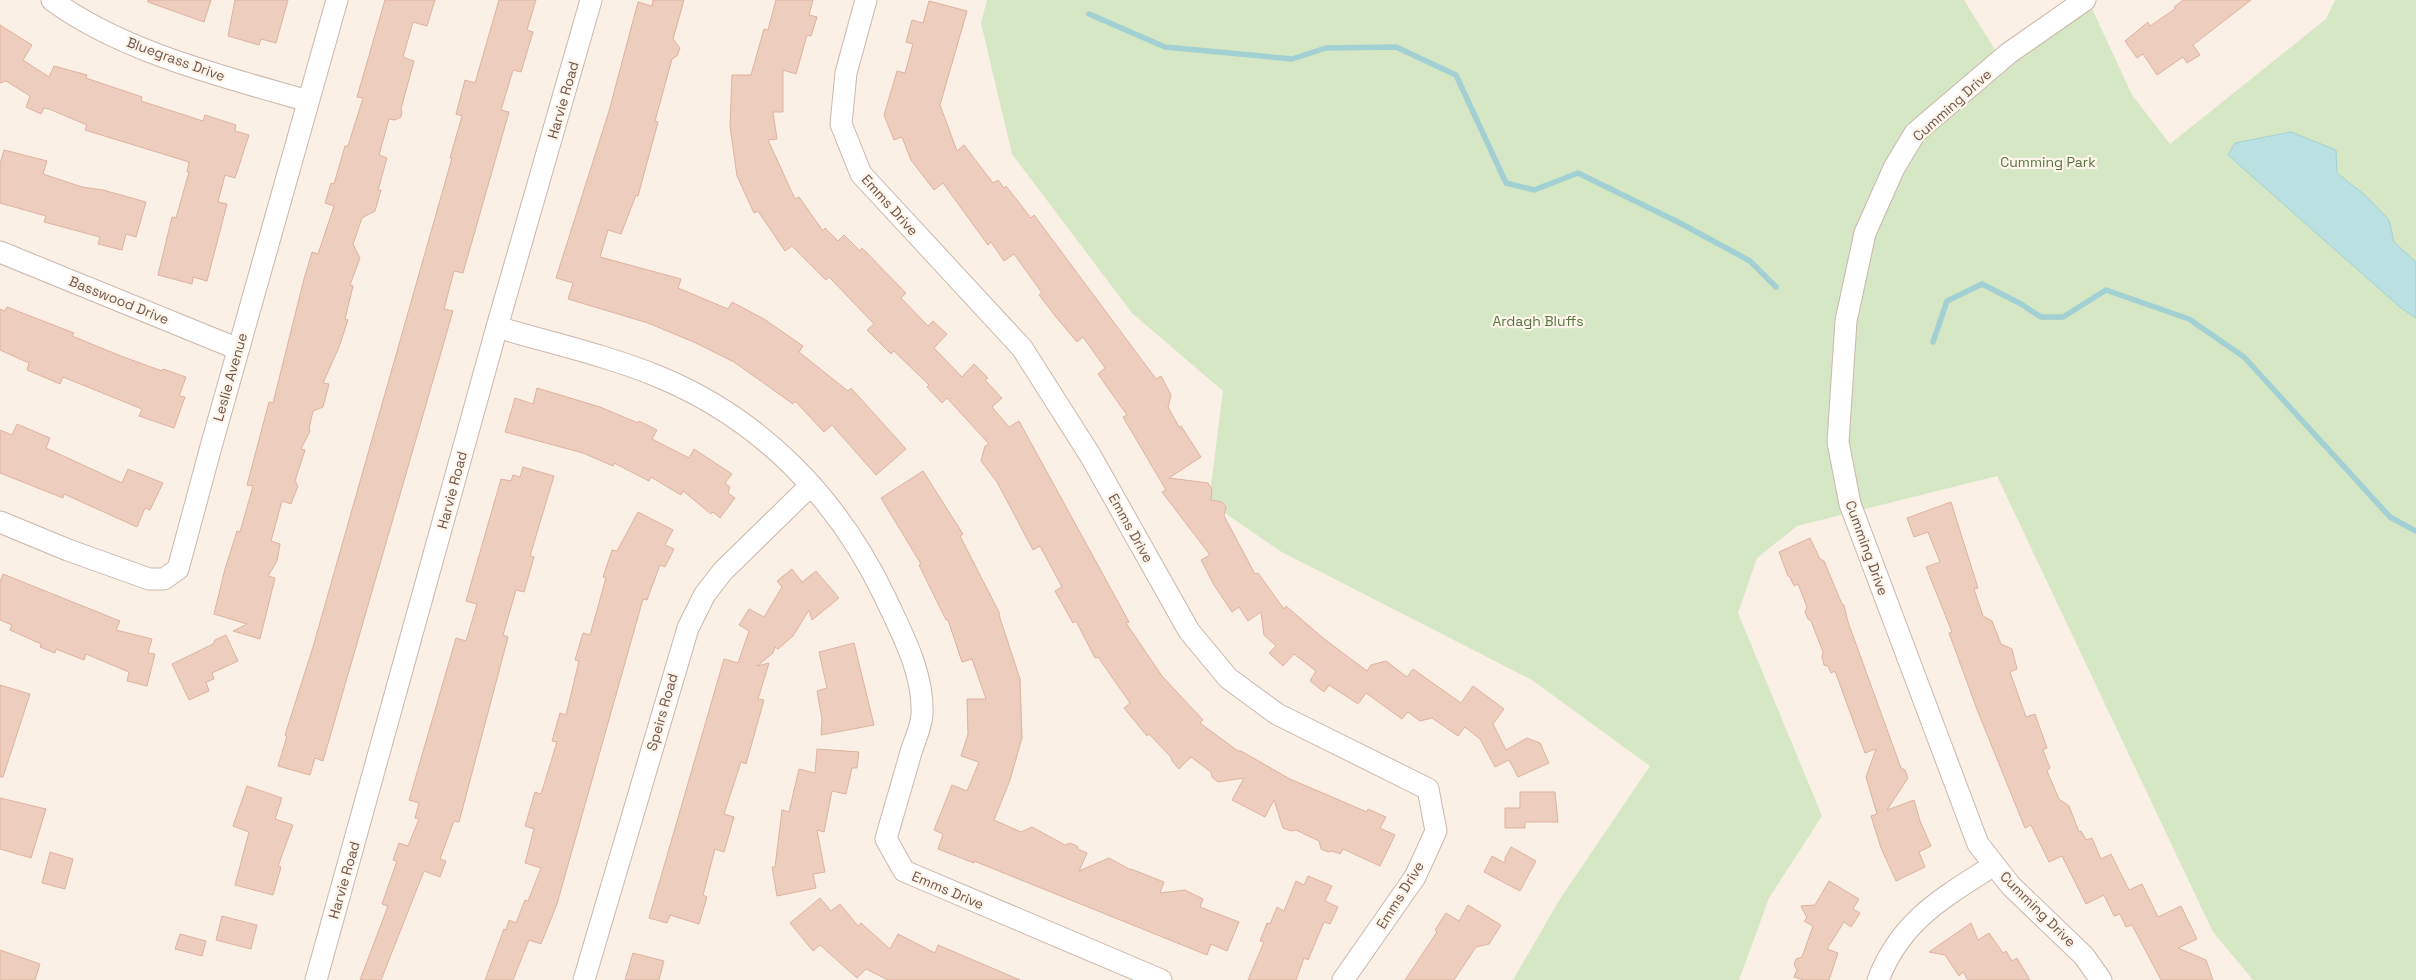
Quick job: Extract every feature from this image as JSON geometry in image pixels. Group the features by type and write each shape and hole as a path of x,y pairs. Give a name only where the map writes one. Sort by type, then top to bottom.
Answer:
{"street":[{"name":"Bluegrass Drive","path":"52,0 92,26 175,60 214,74 308,101"},
{"name":"Leslie Avenue","path":"0,522 68,550 142,577 164,579 172,575 182,562 238,348 337,0"},
{"name":"Harvie Road","path":"316,980 497,327 591,0"},
{"name":"Emms Drive","path":"866,0 846,73 842,124 862,174 1022,348 1090,455 1189,632 1228,678 1277,714 1428,788 1436,831 1415,877 1344,980"},
{"name":"Cumming Drive","path":"2085,0 2009,53 1915,133 1894,168 1865,234 1846,321 1838,442 1850,504 1978,844 2011,886 2084,956 2101,980"},
{"name":"Basswood Drive","path":"0,252 238,348"},
{"name":"Emms Drive","path":"497,327 655,375 685,388 750,427 770,443 811,485 839,519 856,544 878,582 916,666 922,716 886,839 904,871 1161,980"},
{"name":"Speirs Road","path":"584,980 688,628 704,594 723,571 811,485"},
{"path":"1878,980 1892,948 1916,919 1994,865"}],"green space":[{"name":"Ardagh Bluffs","path":"987,0 1964,0 2002,61 2088,0 2132,95 2170,144 2326,19 2335,0 2416,0 2416,980 2253,980 2213,932 1997,476 1797,526 1757,558 1738,613 1822,816 1769,898 1739,980 1513,980 1560,899 1650,766 1532,680 1280,551 1209,502 1223,391 1132,313 1012,154 981,23"}],"water":[{"path":"2291,132 2336,150 2337,173 2366,196 2389,220 2394,242 2416,262 2416,318 2401,308 2228,155 2235,143"}],"building":[{"path":"148,0 211,0 204,22 148,2"},
{"path":"235,0 288,0 276,43 261,39 259,45 228,36"},
{"path":"385,0 435,0 427,26 413,22 403,57 414,61 401,109 401,117 395,120 389,119 379,155 387,158 378,190 381,190 375,211 362,218 353,244 360,258 350,285 353,286 345,319 348,320 339,347 323,383 329,384 323,407 313,411 310,431 301,449 305,450 295,481 298,486 291,504 282,501 271,541 280,544 277,561 268,576 275,578 260,639 233,631 247,624 214,614 225,569 237,531 240,532 253,486 247,485 269,402 273,403 304,279 312,252 318,254 334,206 325,203 331,183 334,184 345,146 348,146 363,98 357,97"},
{"path":"499,0 536,0 527,30 533,32 521,72 513,70 501,110 509,112 463,273 454,271 444,309 453,311 323,761 315,758 310,775 278,766 287,736 285,735 313,647 452,158 450,158 462,116 456,114 465,80 475,83"},
{"path":"653,0 684,0 673,39 680,48 677,56 672,59 655,121 658,122 638,196 636,195 621,234 608,230 600,257 681,279 678,288 728,309 732,302 764,319 803,346 799,352 848,391 851,388 906,449 876,475 832,425 824,432 795,401 793,404 734,362 696,343 648,323 568,299 573,283 556,278 609,111 638,2 652,6"},
{"path":"776,0 813,0 809,15 817,17 811,36 807,35 796,74 783,70 783,112 773,112 777,139 768,140 795,199 799,197 823,231 825,228 838,241 844,235 860,251 862,248 906,293 901,298 928,326 933,321 947,334 934,348 962,377 974,364 988,378 985,380 1002,398 992,407 1009,427 1019,421 1129,622 1126,623 1162,676 1203,720 1200,723 1238,751 1290,779 1367,812 1368,809 1386,817 1380,828 1395,835 1380,866 1343,849 1340,854 1332,851 1328,852 1321,849 1319,841 1296,830 1291,831 1283,828 1274,800 1265,817 1232,800 1244,778 1218,782 1212,777 1211,772 1191,757 1179,769 1171,757 1149,734 1147,736 1124,708 1130,703 1098,657 1095,658 1076,621 1073,623 1055,591 1062,587 1040,546 1033,550 997,482 981,461 985,446 989,444 947,398 942,403 927,387 929,385 894,351 891,354 867,330 874,324 829,277 826,280 792,246 785,251 758,211 754,213 737,176 730,126 732,75 751,75 764,29 768,30"},
{"path":"2183,0 2251,0 2193,45 2200,55 2187,63 2183,57 2157,75 2143,54 2137,58 2125,41 2148,22 2150,26 2175,9 2174,7"},
{"path":"929,1 967,11 940,105 957,151 964,145 993,183 998,180 1004,188 1006,186 1031,218 1034,215 1156,379 1161,376 1171,395 1168,407 1179,427 1181,426 1201,457 1169,478 1208,483 1212,489 1211,500 1222,502 1226,507 1224,516 1255,574 1258,573 1284,609 1286,606 1323,638 1367,671 1371,665 1386,661 1407,677 1413,669 1461,703 1473,686 1504,709 1493,724 1506,750 1527,738 1540,743 1549,763 1518,777 1509,760 1495,767 1480,739 1465,727 1458,736 1432,718 1420,721 1408,712 1402,719 1366,693 1358,704 1329,685 1324,692 1310,681 1316,671 1294,654 1283,666 1269,653 1276,646 1264,635 1261,612 1248,621 1239,607 1232,612 1214,585 1201,560 1210,555 1162,492 1166,490 1123,417 1127,415 1098,374 1105,368 1083,337 1077,342 1056,317 1039,295 1042,293 1014,254 1004,261 991,242 988,245 943,183 934,190 911,160 902,137 894,140 884,115 897,71 905,73 913,44 906,42 912,20 923,23"},
{"path":"0,25 32,45 23,60 49,77 54,66 87,75 86,78 142,97 141,101 203,121 205,115 236,125 235,131 249,135 235,178 225,175 218,202 227,204 207,281 193,277 192,284 158,275 172,217 176,218 189,172 187,172 189,162 85,130 87,125 49,109 44,108 41,114 26,107 30,96 6,81 0,83"},
{"path":"4,150 47,161 43,174 82,187 103,190 146,202 136,237 126,234 122,250 98,244 100,237 44,222 46,216 0,203 0,164"},
{"path":"7,307 74,333 72,336 121,356 162,371 163,369 186,377 179,396 185,397 174,428 139,416 142,409 63,377 60,384 27,370 29,363 0,350 0,309 5,311"},
{"path":"537,388 600,407 638,423 639,421 657,430 652,439 689,458 694,449 732,474 725,483 730,487 728,493 735,498 720,518 713,512 711,514 683,491 681,495 651,477 649,481 614,463 613,466 583,453 505,432 515,398 533,404"},
{"path":"17,424 50,438 46,448 122,483 128,469 163,483 150,510 145,508 137,527 64,494 63,498 0,473 0,430 12,435"},
{"path":"523,467 554,476 530,556 534,557 524,592 516,590 503,635 508,637 459,822 454,821 440,859 446,861 440,877 424,871 381,980 360,980 388,906 382,904 397,861 393,860 399,843 408,846 419,819 415,818 419,803 409,800 456,638 466,641 477,604 466,601 501,479 511,481 513,475 520,477"},
{"path":"923,471 963,534 960,536 1000,614 1020,679 1022,738 1010,780 994,820 1021,832 1032,827 1065,845 1070,843 1077,846 1078,849 1087,853 1079,871 1109,858 1131,870 1164,882 1160,893 1185,890 1203,899 1200,907 1239,922 1227,951 1211,944 1207,955 974,861 974,863 938,849 943,834 934,830 952,785 967,791 979,762 961,756 968,734 967,699 986,699 972,659 962,662 948,620 946,620 919,565 921,564 881,498"},
{"path":"1951,502 1978,588 1974,589 1983,616 1992,621 2001,644 2012,649 2017,669 2010,672 2026,717 2035,714 2047,748 2043,750 2050,768 2047,771 2059,799 2069,806 2079,832 2081,831 2086,840 2092,838 2101,859 2111,854 2129,890 2142,884 2158,917 2181,906 2197,939 2178,948 2206,960 2213,980 2161,980 2132,925 2126,927 2120,914 2114,916 2104,895 2086,904 2062,856 2049,862 2031,825 2025,828 1978,712 1949,633 1952,632 1926,567 1940,562 1928,532 1914,537 1907,518"},
{"path":"638,512 673,530 665,545 674,549 665,567 660,565 647,600 643,599 557,904 541,944 529,940 513,980 485,980 504,929 506,930 509,920 516,923 525,900 528,901 541,868 525,863 534,829 525,826 535,792 541,794 557,742 552,741 560,713 566,715 579,661 575,660 583,633 590,635 606,578 603,577 612,550 617,551"},
{"path":"1810,538 1820,559 1824,561 1844,605 1848,622 1901,768 1905,770 1908,778 1887,810 1914,800 1920,821 1931,846 1919,852 1925,867 1896,881 1881,848 1871,816 1877,814 1866,777 1876,749 1865,753 1835,671 1831,673 1828,666 1824,665 1823,652 1811,621 1805,612 1807,607 1798,584 1794,586 1788,576 1779,552"},
{"path":"792,569 802,582 816,571 839,598 812,620 809,610 793,636 778,649 775,647 773,653 757,666 769,663 758,699 764,700 746,764 741,762 724,814 734,817 724,852 715,849 703,895 707,897 699,924 670,915 667,923 649,918 724,659 738,663 749,631 739,625 749,609 764,617 782,587 777,581"},
{"path":"3,574 120,621 116,630 152,639 148,653 155,654 147,686 127,681 129,672 86,654 84,660 56,649 55,653 40,647 41,644 10,630 12,625 0,620 0,582"},
{"path":"226,635 238,661 212,673 214,679 206,682 209,691 189,700 172,664 213,644 215,640"},
{"path":"854,643 874,725 821,735 822,719 817,691 827,688 819,652"},
{"path":"0,685 30,694 3,777 0,777"},
{"path":"817,749 859,752 857,768 852,768 846,794 832,791 824,832 817,830 825,872 813,874 816,888 777,896 772,867 775,867 782,810 789,812 799,769 815,773"},
{"path":"247,786 282,798 275,819 293,825 278,866 281,867 273,895 235,885 249,832 233,826"},
{"path":"1520,792 1555,792 1558,822 1525,822 1525,828 1505,828 1505,808 1520,808"},
{"path":"0,798 46,809 31,858 0,849"},
{"path":"1511,847 1536,861 1520,891 1484,872 1492,856 1505,863 1505,858"},
{"path":"50,852 73,859 65,889 42,883"},
{"path":"1308,876 1332,886 1325,901 1338,907 1330,924 1324,922 1308,960 1304,958 1296,980 1248,980 1264,942 1260,941 1267,923 1270,924 1277,907 1284,911 1296,881 1304,885"},
{"path":"1829,881 1859,899 1853,909 1860,913 1851,927 1844,922 1827,949 1838,953 1829,980 1803,980 1794,977 1797,970 1794,965 1796,959 1802,957 1813,926 1804,921 1807,918 1801,906 1815,905"},
{"path":"820,898 831,911 840,904 858,926 861,923 890,949 898,934 935,953 938,945 1020,980 888,980 866,969 857,978 820,945 813,951 790,923"},
{"path":"1468,905 1501,925 1489,944 1476,947 1454,980 1405,980 1437,932 1435,930 1446,913 1459,921"},
{"path":"222,916 257,925 251,949 216,940"},
{"path":"1971,923 1978,940 1989,933 2003,953 2006,951 2012,961 2017,958 2030,980 1968,980 1963,972 1959,976 1945,955 1929,952"},
{"path":"180,934 206,941 202,956 175,949"},
{"path":"0,950 40,964 35,980 0,980"},
{"path":"633,953 664,961 659,980 625,980"}],"waterway":[{"path":"1089,14 1165,47 1292,59 1326,48 1396,47 1456,75 1506,183 1534,190 1578,173 1680,223 1750,261 1776,287"},
{"path":"1933,342 1947,301 1982,284 2021,304 2041,317 2063,317 2106,290 2189,319 2244,357 2390,517 2416,531"}],"park label":[{"name":"Cumming Park","path":"2048,162"}]}
